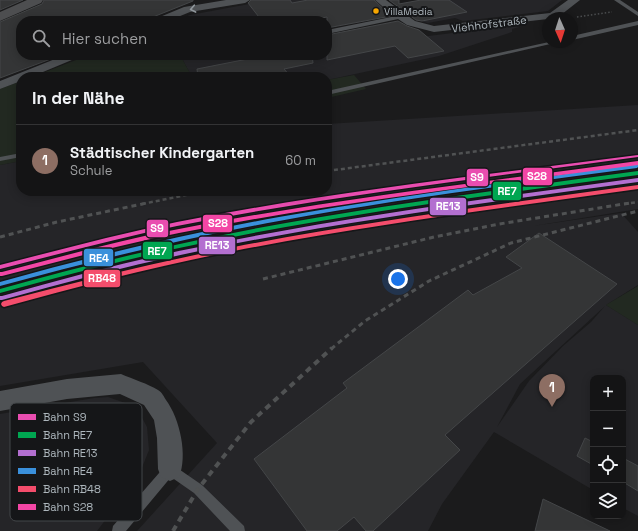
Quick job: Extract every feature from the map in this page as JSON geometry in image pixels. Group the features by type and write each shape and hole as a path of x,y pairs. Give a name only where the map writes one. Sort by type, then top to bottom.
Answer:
{"main road":[{"path":"0,17 37,0"}],"street":[{"path":"171,16 188,9 245,0"},
{"name":"Viehhofstraße","path":"385,1 401,17 412,25 424,29 445,29 553,16 575,0"},
{"path":"32,72 62,60"},
{"path":"0,85 16,79"},
{"path":"0,401 67,389 121,384 152,398 166,417 169,438 170,468"}],"lane":[{"path":"617,0 638,14"},
{"path":"332,31 401,17"},
{"path":"578,37 638,23"},
{"path":"332,92 542,45"},
{"path":"0,159 16,156"},
{"path":"142,502 170,468 198,489 239,531"},
{"path":"118,531 126,521"}],"path":[{"path":"578,16 632,9"}],"shaded area":[{"path":"271,0 342,0 308,12 312,16 188,16"},
{"path":"419,0 562,0 548,11 463,21 455,18 428,23 424,22 401,4"},
{"path":"518,25 519,27 512,29 512,32 439,56 332,79 332,72 189,72 183,60 332,60 332,54 412,38"},
{"path":"76,60 183,60 189,72 45,72"},
{"path":"354,75 366,89 332,97 332,79"},
{"path":"16,83 16,162 0,165 0,89"},
{"path":"638,105 638,209 533,226 621,213 638,232 638,285 606,305 638,325 638,516 626,510 626,375 590,375 590,488 494,432 442,504 428,531 137,531 217,443 143,362 0,386 0,165 16,162 16,196 332,196 332,124","holes":["605,306 591,322 563,346 529,381 497,427 520,384"]},
{"path":"638,286 638,325 606,305"},
{"path":"108,397 125,403 65,403"},
{"path":"10,412 10,521 104,521 97,531 0,531 0,414"},
{"path":"142,418 147,427 149,450 142,468"}],"building":[{"path":"0,0 23,0 0,10"},
{"path":"44,0 193,0 156,16 16,16 16,60 48,60 0,78 0,22 42,4"},
{"path":"251,0 290,0 292,3 308,0 374,0 391,16 332,27 332,16 258,16 248,3"},
{"path":"389,0 399,0 399,4 421,0 449,0 467,12 422,21 416,20"},
{"path":"398,21 419,30 444,51 408,58 395,46 332,59 332,34"},
{"path":"243,60 313,60 313,63 284,69 287,72 197,72 197,69"},
{"path":"539,233 617,284 445,435 460,450 373,531 366,531 354,517 337,531 307,531 254,459 347,388 343,383 468,290 473,295 522,268 506,257"},
{"path":"585,438 590,440 590,463 577,456"},
{"path":"626,460 638,466 638,491 626,484"},
{"path":"543,499 610,531 535,531"}],"railway":[{"path":"332,170 638,130"},
{"path":"142,204 181,196"},
{"path":"624,204 638,202"},
{"path":"0,237 57,222 147,203"},
{"path":"263,279 434,237 499,224 630,203"},
{"path":"331,349 365,321 429,281 511,243 638,211"},
{"path":"173,531 198,489 251,422 332,348"}],"rail line":[{"name":"S9","path":"0,267 88,244 234,213 349,195 638,156"},
{"name":"S28","path":"2,274 90,251 235,220 350,202 638,163"},
{"name":"RE4","path":"0,284 142,247 279,219 432,194 637,166"},
{"name":"RE7","path":"0,291 144,254 202,241 282,226 434,201 638,173"},
{"name":"RE13","path":"2,298 59,282 146,261 283,233 435,208 638,180"},
{"name":"RB48","path":"4,304 147,267 284,240 436,215 638,187"}],"place":[{"name":"VillaMedia","path":"376,11"},
{"name":"Städtischer Kindergarten","path":"552,407"}]}
